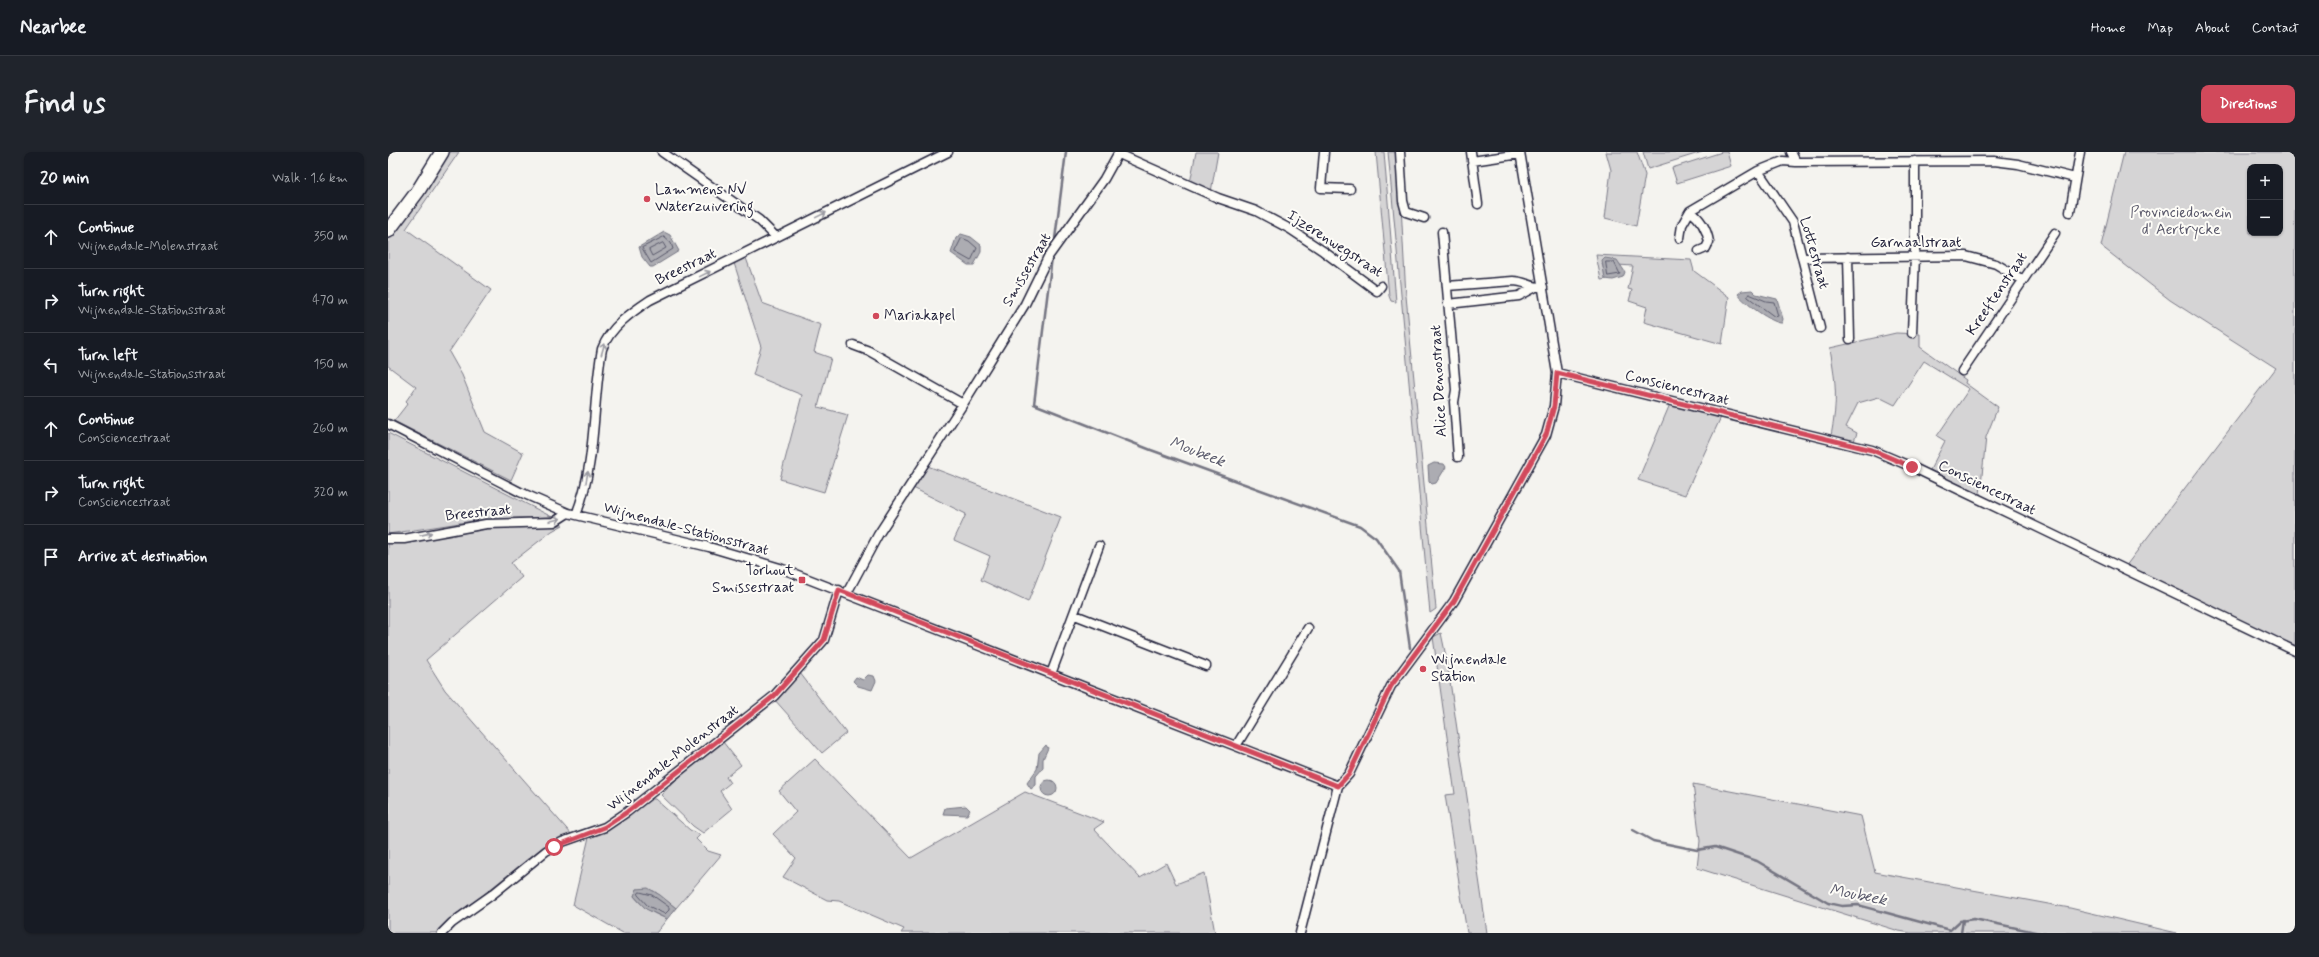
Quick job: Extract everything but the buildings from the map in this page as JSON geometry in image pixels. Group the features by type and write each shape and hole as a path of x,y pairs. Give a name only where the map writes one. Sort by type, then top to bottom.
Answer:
{"main road":[{"path":"388,231 418,192 442,152"}],"street":[{"path":"662,152 759,220 776,237"},
{"name":"Breestraat","path":"388,539 404,539 486,524 554,522 572,514 582,498 591,455 602,349 609,335 628,316 650,300 948,152"},
{"path":"1324,152 1321,188 1350,189"},
{"path":"1400,152 1403,201 1406,212 1424,218"},
{"path":"1471,152 1478,204"},
{"path":"2070,212 2074,178 2080,152"},
{"name":"Ijzerenwegstraat","path":"1119,153 1218,198 1256,211 1307,239 1377,291 1381,286"},
{"name":"Smissestraat","path":"843,592 1025,304 1048,257 1104,179 1119,153"},
{"path":"1300,933 1338,786 1349,774 1391,686 1405,665 1429,637 1454,601 1546,435 1554,406 1557,373 1520,153 1472,161"},
{"path":"1791,153 1796,162"},
{"path":"1680,238 1682,225 1690,211 1758,171 1783,161 1994,161 2018,164 2074,178"},
{"path":"1912,333 1915,256 1915,161"},
{"name":"Lottestraat","path":"1758,171 1793,222 1820,328"},
{"path":"1690,211 1696,216 1708,233 1709,242 1706,248 1699,251"},
{"name":"Alice Denoostraat","path":"1442,232 1456,390 1454,402 1458,457"},
{"name":"Kreeftenstraat","path":"1962,371 2055,233"},
{"name":"Garnaalstraat","path":"1802,258 1966,256 1981,258 1996,264 2023,280"},
{"path":"1848,257 1850,339"},
{"path":"1447,286 1523,281 1534,288"},
{"path":"1448,304 1519,296 1534,288 1543,287"},
{"path":"853,345 869,351 963,404"},
{"name":"Consciencestraat","path":"1557,373 1872,450 1912,467 2295,651"},
{"name":"Wijnendale-Stationsstraat","path":"388,424 520,492 572,514 709,547 780,568 1338,786"},
{"path":"1051,674 1075,616 1099,546"},
{"name":"Wijnendale-Molenstraat","path":"442,933 452,923 494,894 546,851 562,842 605,827 627,812 774,696 824,640 843,592"},
{"path":"1075,616 1206,666"},
{"path":"1236,746 1308,628"}],"green space":[{"path":"448,152 459,152 406,229 491,290 449,352 462,375 485,432 523,453 511,480 394,421 408,403 406,401 416,387 388,366 388,238 428,186"},
{"path":"1196,152 1218,152 1211,192 1190,183"},
{"path":"1376,152 1384,152 1396,302 1391,301 1389,296"},
{"path":"1388,152 1398,152 1406,296 1436,609 1430,613"},
{"path":"1606,152 1637,152 1645,175 1636,226 1605,218 1611,170"},
{"path":"1643,152 1702,152 1648,169"},
{"path":"1722,152 1727,152 1731,166 1677,183 1672,168"},
{"name":"Provinciedomein d' Aertrycke","path":"2124,152 2295,152 2295,652 2125,567 2276,368 2170,300 2101,246"},
{"path":"1596,255 1691,260 1694,271 1729,297 1722,344 1644,322 1647,307 1629,301 1632,290 1628,289 1633,266 1602,264 1607,279 1601,280"},
{"path":"746,258 762,303 821,325 814,352 831,358 818,407 848,415 824,492 780,479 802,395 753,375 761,347 734,263"},
{"path":"1896,333 1920,334 1920,347 1966,380 1965,383 1998,407 1986,437 1980,495 1930,470 1945,441 1937,436 1969,389 1924,361 1895,405 1879,397 1858,403 1846,427 1857,433 1854,441 1831,436 1835,412 1835,392 1834,372 1830,348"},
{"path":"1670,404 1721,417 1685,495 1638,480"},
{"path":"388,433 552,517 486,519 388,534"},
{"path":"925,465 1061,517 1028,602 981,580 990,556 954,540 966,514 911,487"},
{"path":"535,525 563,525 552,531 511,563 522,577 426,660 445,690 573,836 544,846 483,895 448,920 438,933 388,933 388,543 425,539 487,529"},
{"path":"1441,633 1447,661 1487,933 1467,933 1445,795 1455,794 1433,637"},
{"path":"800,673 846,733 822,753 774,699"},
{"path":"723,742 741,765 726,777 730,783 720,791 732,809 703,833 693,826 661,795 676,780"},
{"path":"815,759 911,858 1025,792 1104,822 1094,829 1140,878 1166,863 1176,884 1204,873 1215,933 901,933 904,929 839,901 827,900 783,877 796,858 773,834 796,812 779,791"},
{"path":"1693,784 1861,816 1875,872 2070,908 2177,933 1911,933 1899,931 1697,868 1700,841"},
{"path":"650,799 655,799 690,830 700,835 696,839 708,851 721,855 676,908 654,891 637,889 634,896 641,904 653,913 667,919 656,933 623,933 573,905 589,837"}],"water":[{"path":"664,232 670,235 679,251 653,267 650,267 642,257 639,247"},
{"path":"961,234 971,237 981,245 981,252 974,265 968,265 951,253 956,238"},
{"path":"1605,258 1617,260 1625,272 1623,277 1613,280 1605,279 1602,261"},
{"path":"1752,290 1756,294 1777,299 1783,319 1782,323 1772,320 1758,312 1738,294 1742,291"},
{"path":"1434,463 1444,464 1446,467 1436,483 1432,484 1429,481 1428,466"},
{"path":"868,675 874,676 876,681 872,690 858,686 853,681 856,677 863,680"},
{"path":"1046,745 1048,748 1043,759 1043,768 1036,776 1036,785 1031,789 1027,783 1037,769 1039,753"},
{"path":"1046,780 1052,780 1057,785 1055,794 1052,796 1046,796 1041,791 1041,785"},
{"path":"966,806 970,810 967,815 943,814 945,808"},
{"path":"648,888 660,895 676,908 667,919 646,909 634,896 637,889"}],"waterway":[{"name":"Moubeek","path":"1055,239 1066,152"},
{"name":"Moubeek","path":"1052,257 1034,404 1151,450 1360,526 1376,538 1399,571 1410,648"},
{"name":"Moubeek","path":"1633,830 1653,841 1697,850 1715,847 1757,861 1828,903 1842,906 1858,905 1950,930 1960,921 1974,919 2040,933"},
{"path":"1961,933 1963,920"}],"place":[{"name":"Lammens NV Waterzuivering","path":"647,199"},
{"name":"Mariakapel","path":"876,316"},
{"name":"Torhout Smissestraat","path":"802,580"},
{"name":"Wijnendale Station","path":"1423,669"}],"route":[{"path":"554,847 562,842 605,827 627,812 723,738 774,696 815,652 824,640 839,590 1016,661 1187,726 1338,786 1349,774 1373,727 1391,686 1405,665 1429,637 1454,601 1546,435 1554,406 1557,373 1872,450 1912,467"}]}
